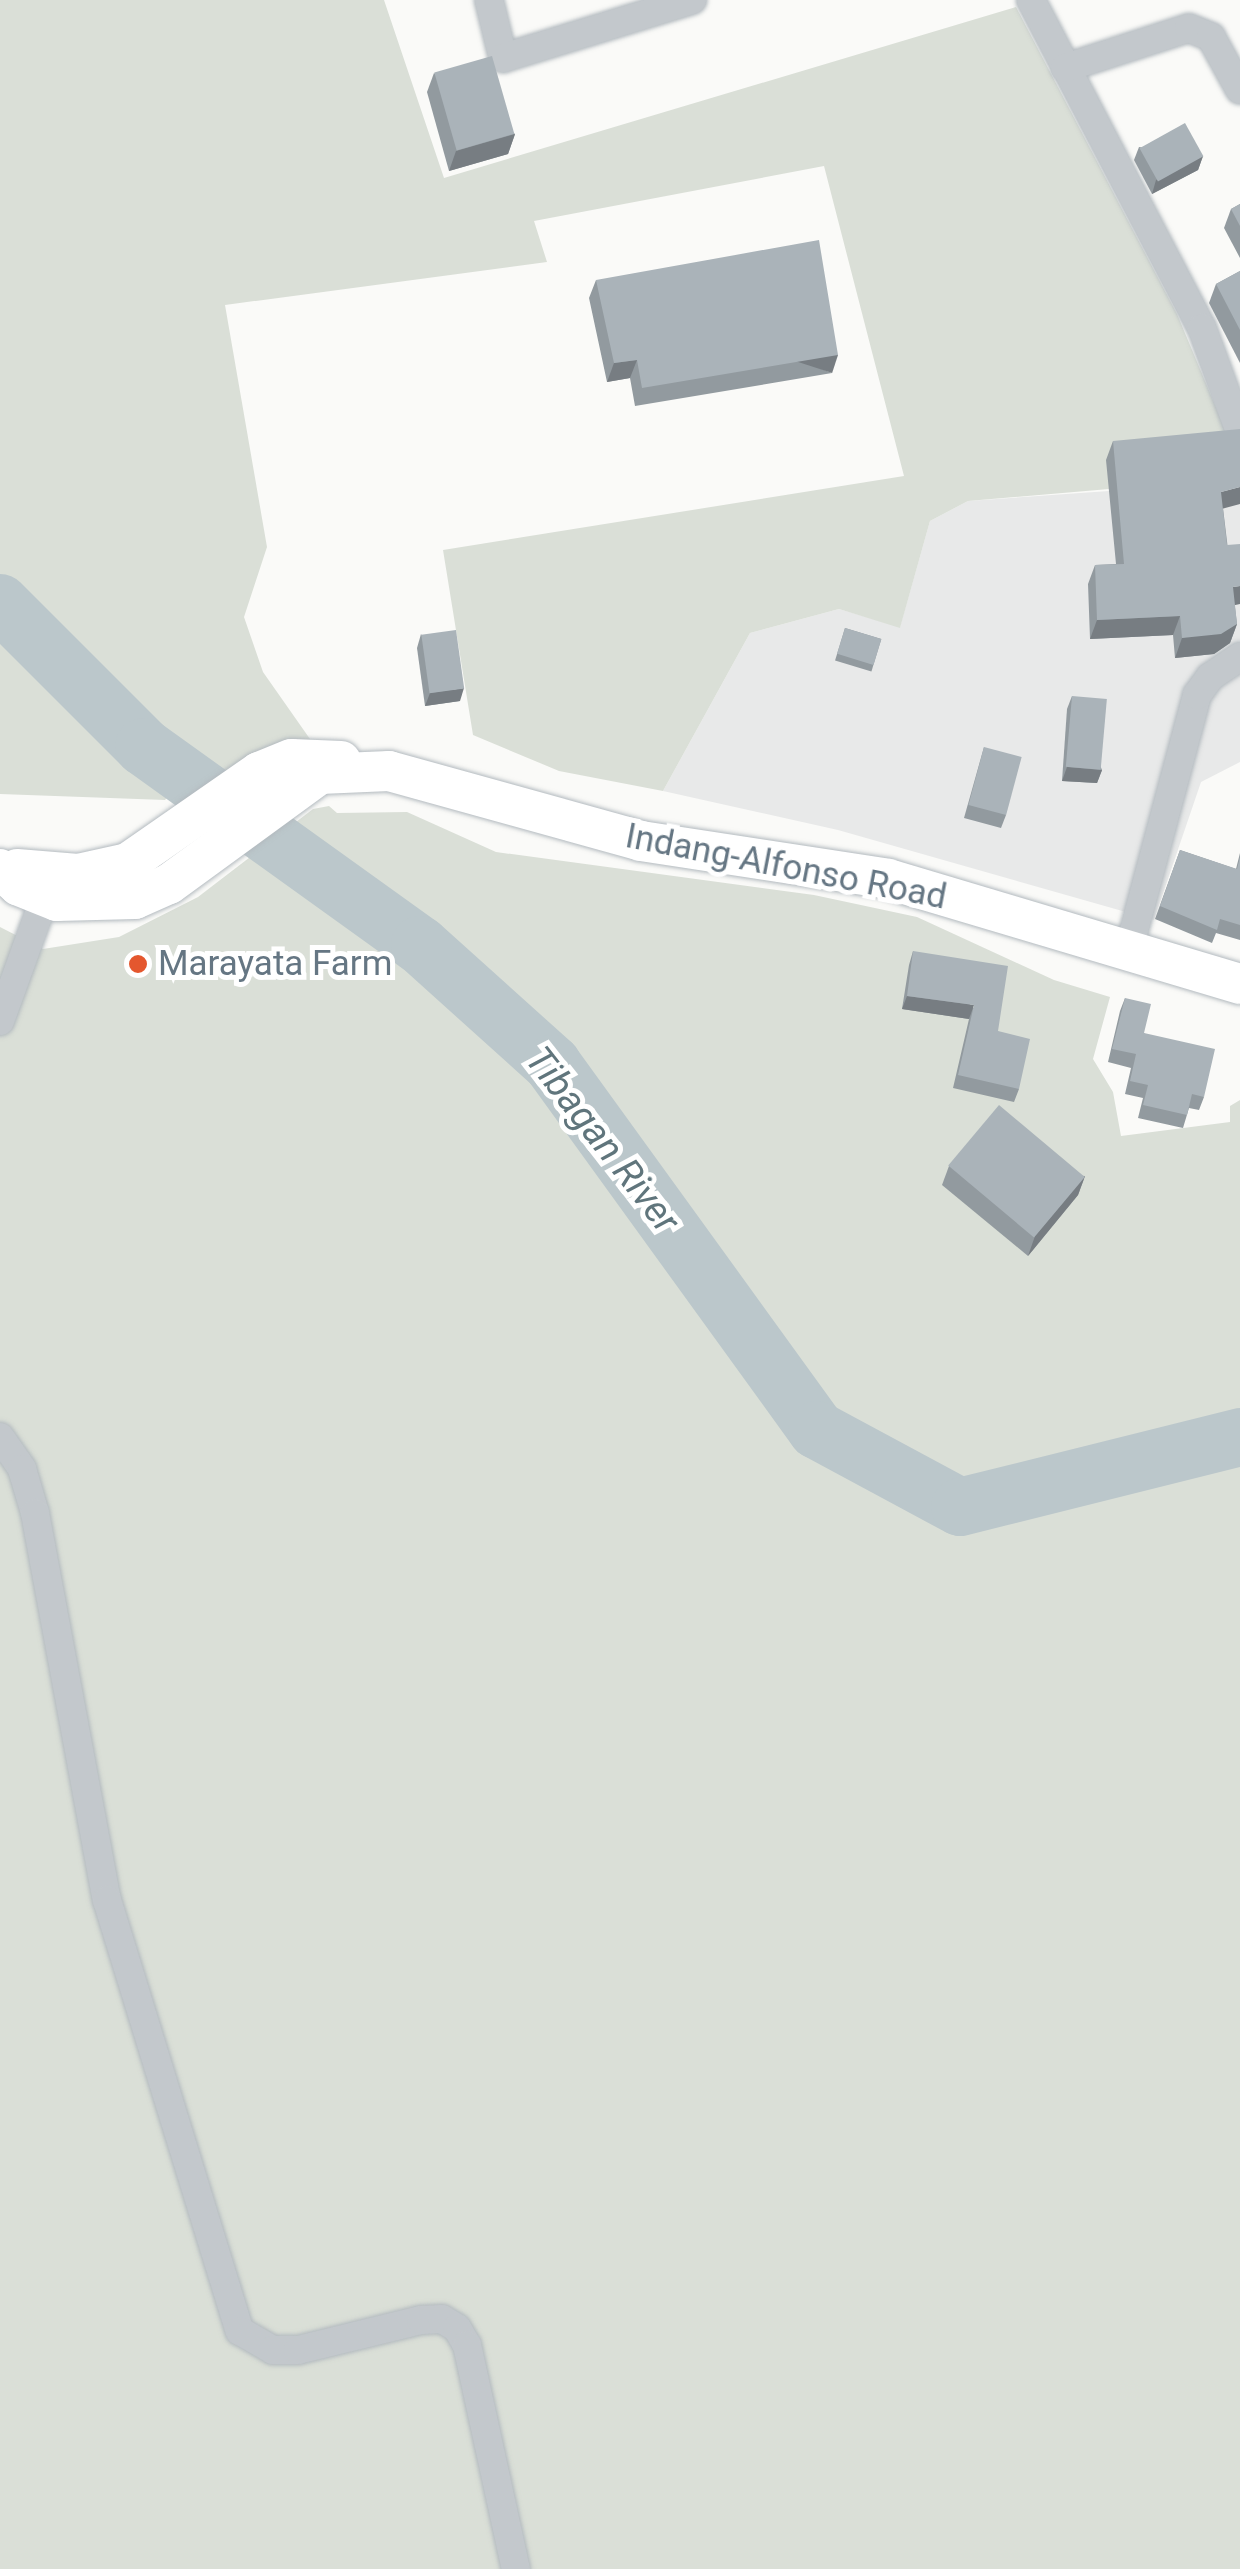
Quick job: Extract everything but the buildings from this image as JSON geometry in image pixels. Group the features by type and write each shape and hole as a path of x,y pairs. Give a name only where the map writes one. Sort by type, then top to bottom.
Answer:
{"main road":[{"name":"Indang-Alfonso Road","path":"44,897 126,900 258,772 308,758 389,771 576,826 888,880 1240,984"},
{"name":"Indang-Alfonso Road","path":"0,862 78,874 128,863 169,862 328,771 389,771"},
{"path":"0,869 44,897"}],"street":[{"path":"489,0 503,58 692,0"},
{"path":"1031,0 1231,369 1240,432"},
{"path":"1065,68 1189,28 1211,36 1240,90"},
{"path":"1129,950 1198,696 1210,676 1240,657"},
{"path":"0,1021 44,897"},
{"path":"0,1437 22,1469 35,1513 107,1900 240,2332 274,2350 298,2350 421,2320 442,2319 457,2328 467,2345 516,2569"}],"shaded area":[{"path":"0,0 384,0 444,178 1016,7 1177,314 1233,448 1107,460 1109,489 968,501 930,521 900,628 839,609 750,633 663,791 559,771 473,735 443,550 904,476 824,166 534,221 547,262 225,305 267,547 244,617 263,672 317,749 203,789 186,777 165,800 0,794"},
{"path":"1233,448 1240,481 1240,762 1201,782 1154,920 838,830 663,791 750,633 839,609 900,627 930,521 968,501 1109,491 1106,460"},
{"path":"329,806 337,813 407,812 496,852 814,895 917,917 1054,980 1110,997 1093,1059 1113,1092 1121,1136 1230,1122 1230,1106 1240,1100 1240,2569 0,2569 0,927 43,949 119,937 198,897 313,809"}],"waterway":[{"name":"Tibagan River","path":"0,603 144,747 420,945 552,1064 817,1430 960,1507 1240,1437"}],"place":[{"name":"Marayata Farm","path":"138,964"}]}
